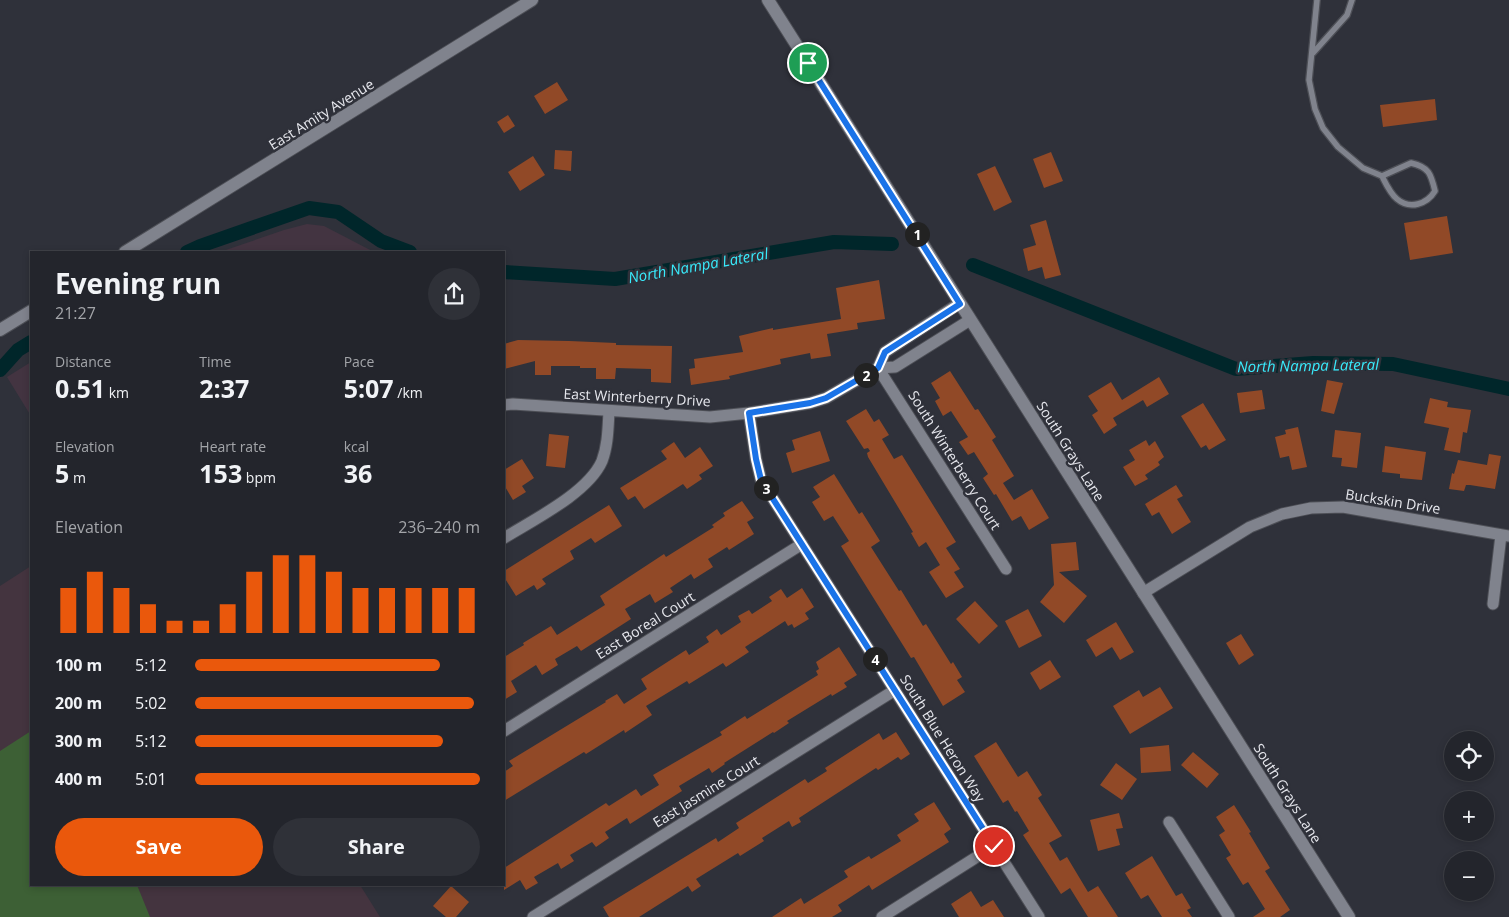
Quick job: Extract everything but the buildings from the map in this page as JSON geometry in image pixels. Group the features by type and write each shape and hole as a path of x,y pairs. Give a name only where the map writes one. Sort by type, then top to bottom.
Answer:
{"street":[{"name":"East Amity Avenue","path":"128,251 532,0"},
{"name":"South Grays Lane","path":"768,0 1349,917"},
{"name":"East Winterberry Drive","path":"878,368 885,352 960,304"},
{"path":"0,330 30,312"},
{"name":"East Winterberry Drive","path":"505,405 710,418 810,403 826,398 878,368 895,367 970,320"},
{"name":"South Winterberry Court","path":"878,368 1006,569"},
{"path":"505,537 578,491 592,478 602,460 607,441 609,411"},
{"name":"South Blue Heron Way","path":"749,413 761,480 1039,917"},
{"name":"Buckskin Drive","path":"1143,593 1250,526 1282,514 1311,508 1343,507 1505,536"},
{"path":"1493,604 1505,536"},
{"name":"East Boreal Court","path":"505,730 802,544"},
{"name":"East Jasmine Court","path":"533,917 895,690"},
{"path":"1169,822 1229,917"},
{"path":"882,917 994,846"}],"lane":[{"path":"1317,0 1309,80 1314,109 1323,128 1338,147 1363,168 1382,176 1387,188 1399,201 1416,205 1430,200 1435,191 1431,175 1422,166 1411,163 1382,176"},
{"path":"1313,53 1347,15 1352,0"}],"shaded area":[{"path":"307,224 324,226 372,251 223,251"},
{"path":"30,363 30,414 7,377"},
{"path":"30,567 30,886 361,886 380,917 0,917 0,586"}],"green space":[{"path":"30,732 30,886 137,886 150,917 0,917 0,751"}],"waterway":[{"name":"North Nampa Lateral","path":"189,251 309,208 338,212 381,241 407,251"},
{"name":"North Nampa Lateral","path":"505,272 615,279 834,242 892,244"},
{"name":"North Nampa Lateral","path":"973,265 1236,369 1313,363 1393,364 1509,389"},
{"name":"North Nampa Lateral","path":"0,370 18,350 30,343"}],"route":[{"path":"808,63 900,206 960,304 885,352 878,368 826,398 810,403 749,413 756,459 761,480 994,846"}]}
